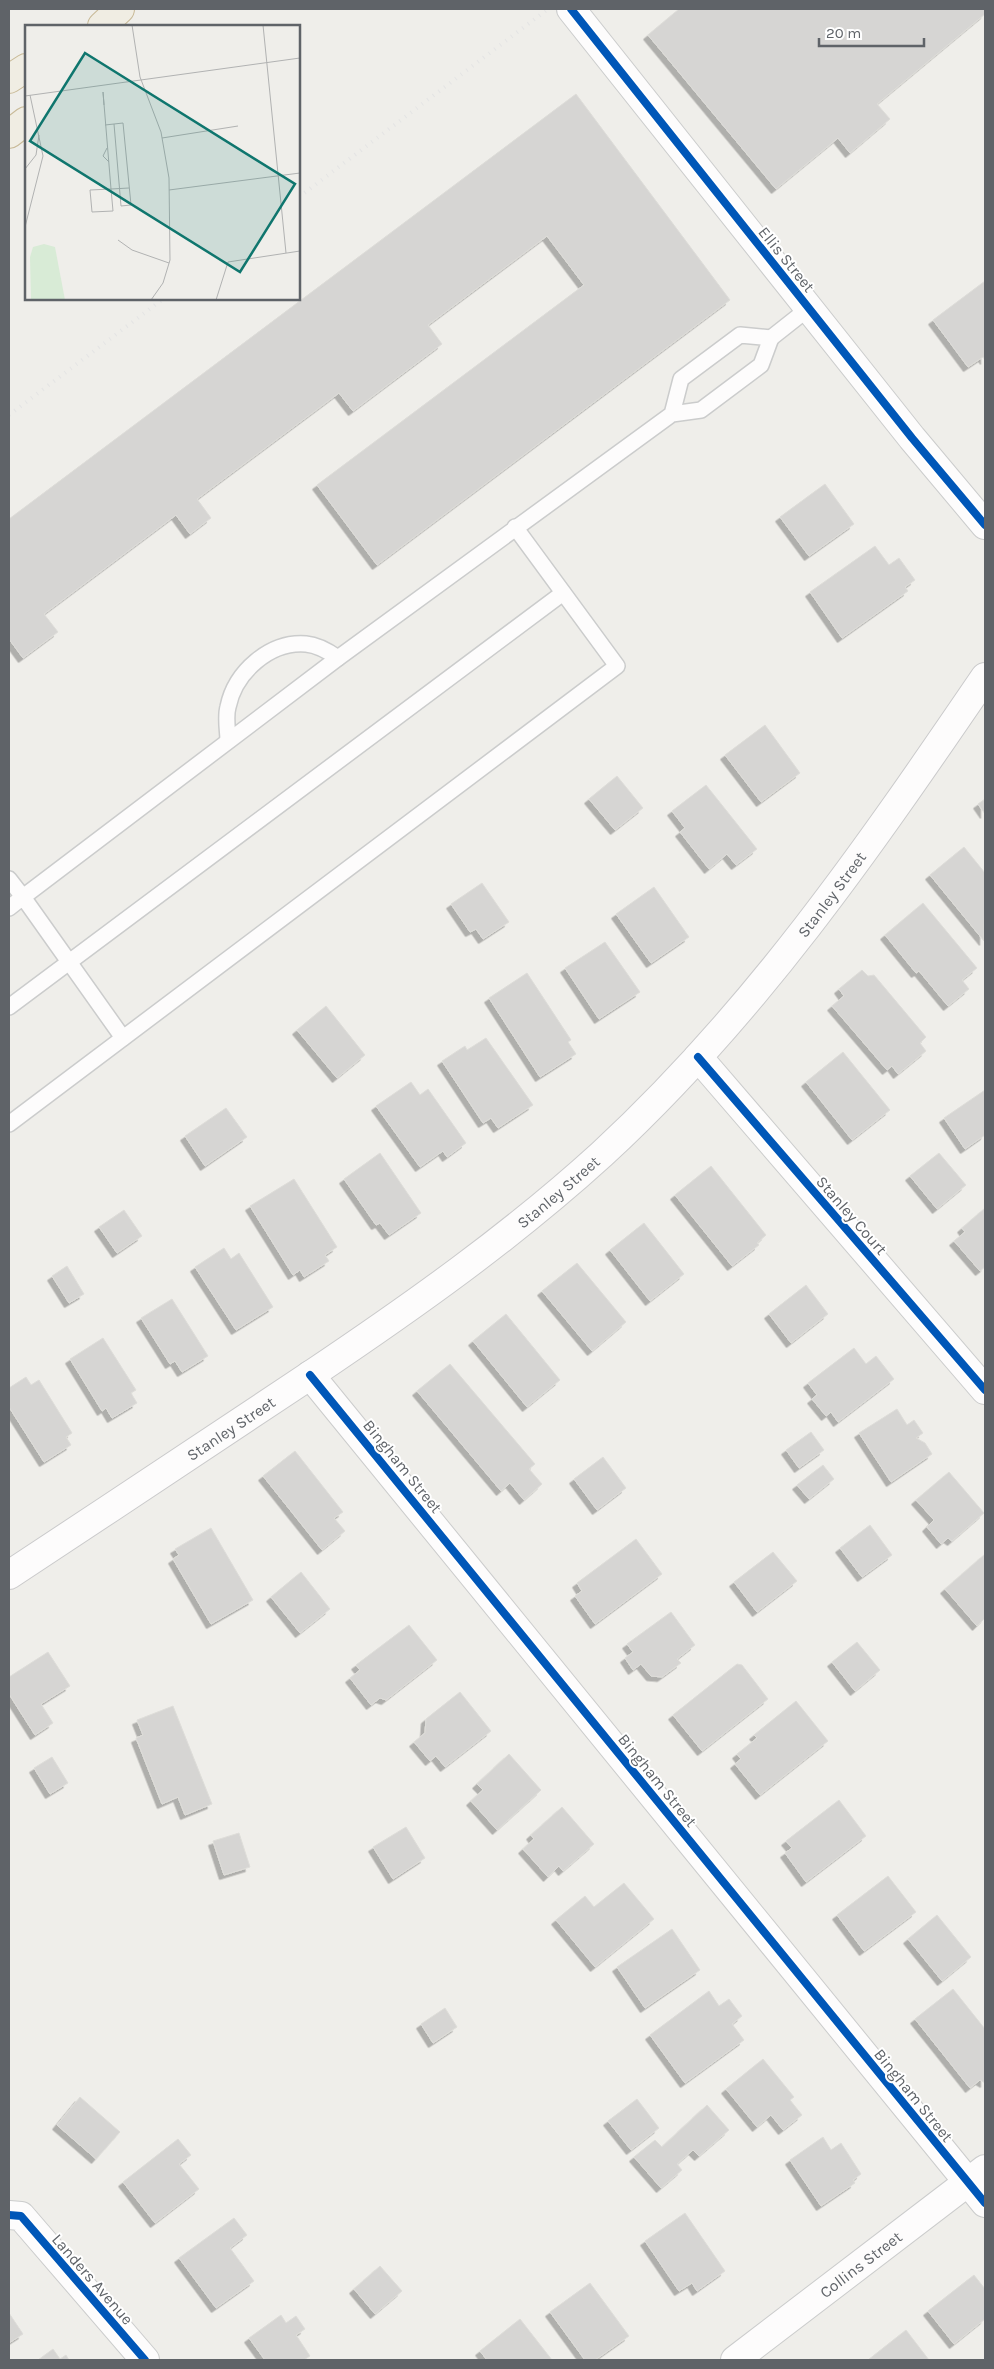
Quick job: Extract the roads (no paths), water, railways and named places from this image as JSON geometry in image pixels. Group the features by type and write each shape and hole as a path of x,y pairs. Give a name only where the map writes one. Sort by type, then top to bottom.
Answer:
{"highway":[{"path":"103,25 120,9"},
{"path":"9,79 25,69"},
{"path":"9,134 25,122"}],"street":[{"name":"Ellis Street","path":"574,13 985,525"},
{"name":"Stanley Street","path":"9,1575 403,1311 517,1228 604,1152 698,1057 785,958 829,901 985,676"},
{"name":"Stanley Court","path":"698,1057 985,1390"},
{"name":"Bingham Street","path":"310,1375 976,2175 985,2203"},
{"name":"Collins Street","path":"736,2360 976,2175"},
{"name":"Landers Avenue","path":"15,2215 145,2360"}],"lane":[{"path":"9,908 338,658 515,527 672,414 701,410 761,365 771,338 809,308"},
{"path":"672,414 681,379 740,335 771,338"},
{"path":"9,1124 617,666 515,527"},
{"path":"9,1007 563,593"},
{"path":"228,742 228,707 235,688 249,667 267,654 289,644 307,644 321,647 338,658"},
{"path":"9,879 123,1038"}],"railway":[{"path":"300,196 548,9"},
{"path":"9,415 162,300"}]}
